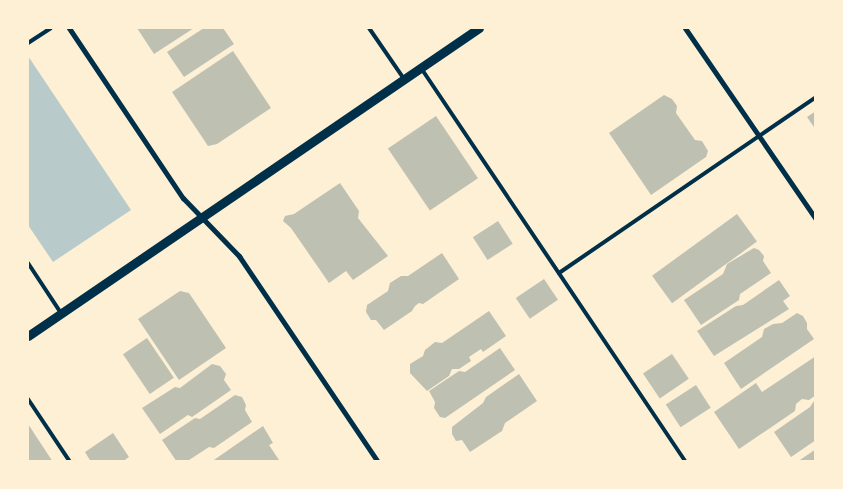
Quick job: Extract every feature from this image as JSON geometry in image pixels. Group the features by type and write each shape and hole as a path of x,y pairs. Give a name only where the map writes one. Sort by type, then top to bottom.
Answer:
{"street":[{"path":"69,28 183,198 239,256 378,462"},
{"path":"28,336 480,28"},
{"path":"685,28 816,219"}],"lane":[{"path":"28,43 50,28"},
{"path":"369,28 404,79"},
{"path":"421,68 686,462"},
{"path":"559,273 816,97"},
{"path":"28,263 61,314"},
{"path":"28,398 70,462"}],"shaded area":[{"path":"28,56 131,210 53,262 28,225"}],"building":[{"path":"137,28 194,28 154,54"},
{"path":"204,28 223,28 234,44 184,77 167,52"},
{"path":"233,51 271,108 217,144 208,146 172,92"},
{"path":"664,95 672,99 677,106 676,113 695,140 702,141 708,151 706,157 651,195 609,133"},
{"path":"816,111 816,130 807,117"},
{"path":"436,116 478,178 430,211 388,148"},
{"path":"340,183 359,211 358,218 388,256 353,280 346,271 329,283 291,228 283,221 285,216 294,214"},
{"path":"737,214 757,242 672,303 652,276"},
{"path":"498,221 513,244 488,260 473,237"},
{"path":"754,248 759,250 764,256 763,261 771,273 740,294 739,300 701,325 684,300 723,274 727,264"},
{"path":"442,253 459,279 423,304 419,303 412,311 384,330 376,320 371,320 366,312 367,305 388,291 390,283 401,276 408,276"},
{"path":"544,279 558,300 530,319 516,298"},
{"path":"779,280 790,296 783,301 789,309 714,356 697,331 736,306 743,305"},
{"path":"180,291 189,293 226,348 179,380 138,319"},
{"path":"489,311 506,336 483,352 481,349 469,357 471,361 459,369 452,369 449,376 427,391 410,373 410,364 423,356 425,350 435,342 442,343"},
{"path":"797,313 803,316 807,323 807,329 814,339 741,389 724,363 762,337 764,329 773,324 782,323"},
{"path":"147,338 174,378 150,394 123,354"},
{"path":"500,348 515,370 445,418 440,417 434,408 435,402 429,391 459,371 465,372"},
{"path":"672,354 689,379 660,398 643,374"},
{"path":"816,356 816,395 809,400 802,399 796,404 795,411 739,449 714,412 756,383 762,392"},
{"path":"212,364 220,366 226,374 224,380 231,390 192,417 188,415 160,434 142,408 175,387 180,388"},
{"path":"519,374 537,401 505,423 502,431 470,452 462,440 456,441 452,434 452,427 483,403 486,397"},
{"path":"696,385 711,408 681,427 666,405"},
{"path":"235,395 242,397 246,405 245,410 252,422 214,448 209,447 186,462 177,462 162,440 195,418 200,419"},
{"path":"816,398 816,440 791,457 774,432 810,407"},
{"path":"28,424 53,462 28,462"},
{"path":"263,426 273,443 269,445 279,460 211,462"},
{"path":"113,433 129,457 122,462 91,462 85,452"},
{"path":"816,449 816,462 797,462"}]}
